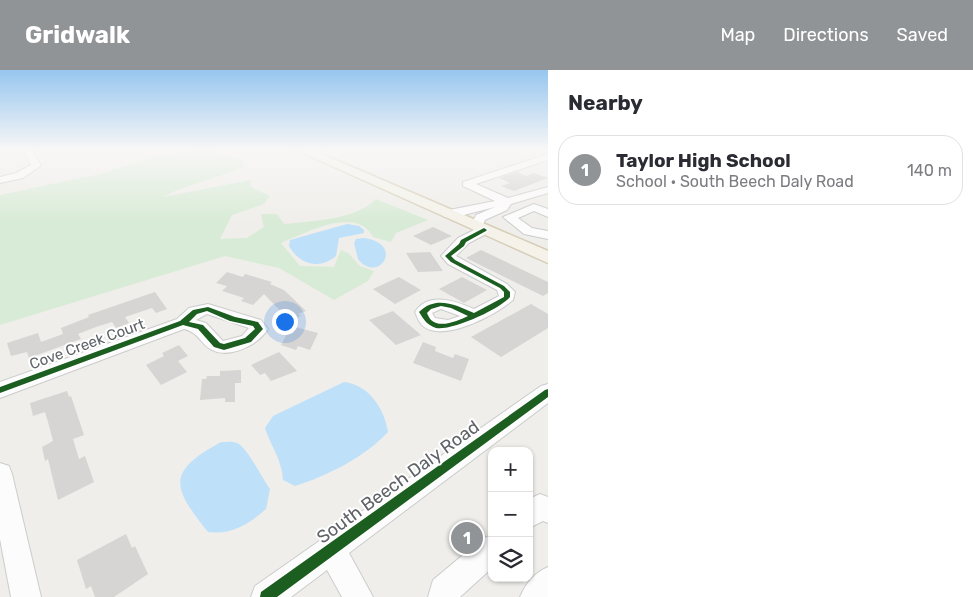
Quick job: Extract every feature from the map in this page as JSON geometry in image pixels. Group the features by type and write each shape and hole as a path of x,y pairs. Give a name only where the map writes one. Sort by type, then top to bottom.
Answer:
{"main road":[{"path":"357,174 548,258"}],"street":[{"path":"0,180 24,174"},
{"path":"497,174 467,184 507,202"},
{"path":"448,214 469,212 491,204 507,202 548,190"},
{"path":"491,233 480,218 503,208 507,202"},
{"path":"528,231 509,217 534,207 548,213"},
{"path":"473,315 505,299 507,294 499,285 449,258 449,254 462,245 473,246 491,233 528,231 548,235"},
{"name":"Cove Creek Court","path":"0,390 183,323"},
{"name":"South Beech Daly Road","path":"266,597 548,392"},
{"path":"0,474 26,597"},
{"path":"533,512 540,507 548,510"},
{"path":"331,549 358,597"},
{"path":"443,597 444,591 488,552"},
{"path":"534,597 548,582"}],"green space":[{"path":"100,174 226,174 177,190 163,197 251,180 251,187 270,196 264,204 232,215 220,239 247,238 264,227 261,214 277,214 284,224 320,220 357,211 376,199 428,220 396,233 391,242 373,237 365,228 355,223 343,222 317,228 281,243 300,266 334,267 341,250 348,253 360,266 374,271 368,281 334,300 279,268 225,256 0,325 0,195"}],"water":[{"path":"347,224 359,226 364,230 364,233 339,238 336,256 323,263 317,264 304,261 289,246 290,240"},
{"path":"364,238 377,242 384,247 386,254 380,265 373,268 366,266 358,259 354,243 356,239"},
{"path":"344,382 361,388 374,399 383,414 388,432 368,450 345,465 320,477 295,486 283,480 278,459 265,428 273,416"},
{"path":"221,442 234,442 241,446 250,456 270,489 266,509 247,524 225,532 208,532 187,503 180,481 183,472 191,462"}],"building":[{"path":"512,174 526,176 536,174 548,178 514,191 501,186 510,183 499,178"},
{"path":"433,227 452,236 431,245 413,236"},
{"path":"481,250 548,282 548,293 543,296 466,258"},
{"path":"430,252 443,271 418,272 406,253"},
{"path":"227,272 243,277 245,274 272,282 270,284 284,290 306,311 298,314 301,316 290,321 264,294 253,305 241,301 244,298 222,291 227,286 216,283"},
{"path":"399,277 421,290 395,304 373,289"},
{"path":"462,277 487,290 464,303 439,289"},
{"path":"155,292 167,309 156,313 152,308 125,317 129,323 116,328 112,322 96,327 78,334 81,339 29,358 27,352 11,356 7,343 38,333 41,342 63,334 61,328 89,317 88,315"},
{"path":"531,304 548,314 548,328 501,357 471,337"},
{"path":"393,311 421,335 396,345 369,320"},
{"path":"291,326 318,333 310,350 298,346 296,350 281,345"},
{"path":"423,342 436,347 435,351 453,358 455,354 469,359 461,381 413,363"},
{"path":"179,345 188,356 178,361 187,372 161,385 146,365 164,356 162,353"},
{"path":"279,352 297,371 271,381 265,373 260,375 251,365"},
{"path":"241,370 241,383 235,383 235,402 225,402 225,398 200,400 202,379 206,379 207,376 220,376 220,371"},
{"path":"67,391 69,397 71,396 84,435 73,439 79,459 85,456 94,482 58,500 48,459 45,461 42,447 53,441 48,422 45,412 33,416 30,403"},
{"path":"126,534 132,548 135,546 148,574 114,597 95,597 91,586 86,589 77,560"}],"cycle path":[{"path":"473,315 441,304 429,307 423,312 428,322 437,326 448,325 474,316 507,297 507,292 502,287 453,261 448,256 462,245 463,241 484,230"},
{"path":"0,390 183,323 195,312 208,309 233,319 255,324 259,329 248,340 224,347 217,345 200,327 183,323"},
{"path":"266,597 548,392"}],"place":[{"name":"Taylor High School","path":"467,538"}]}
